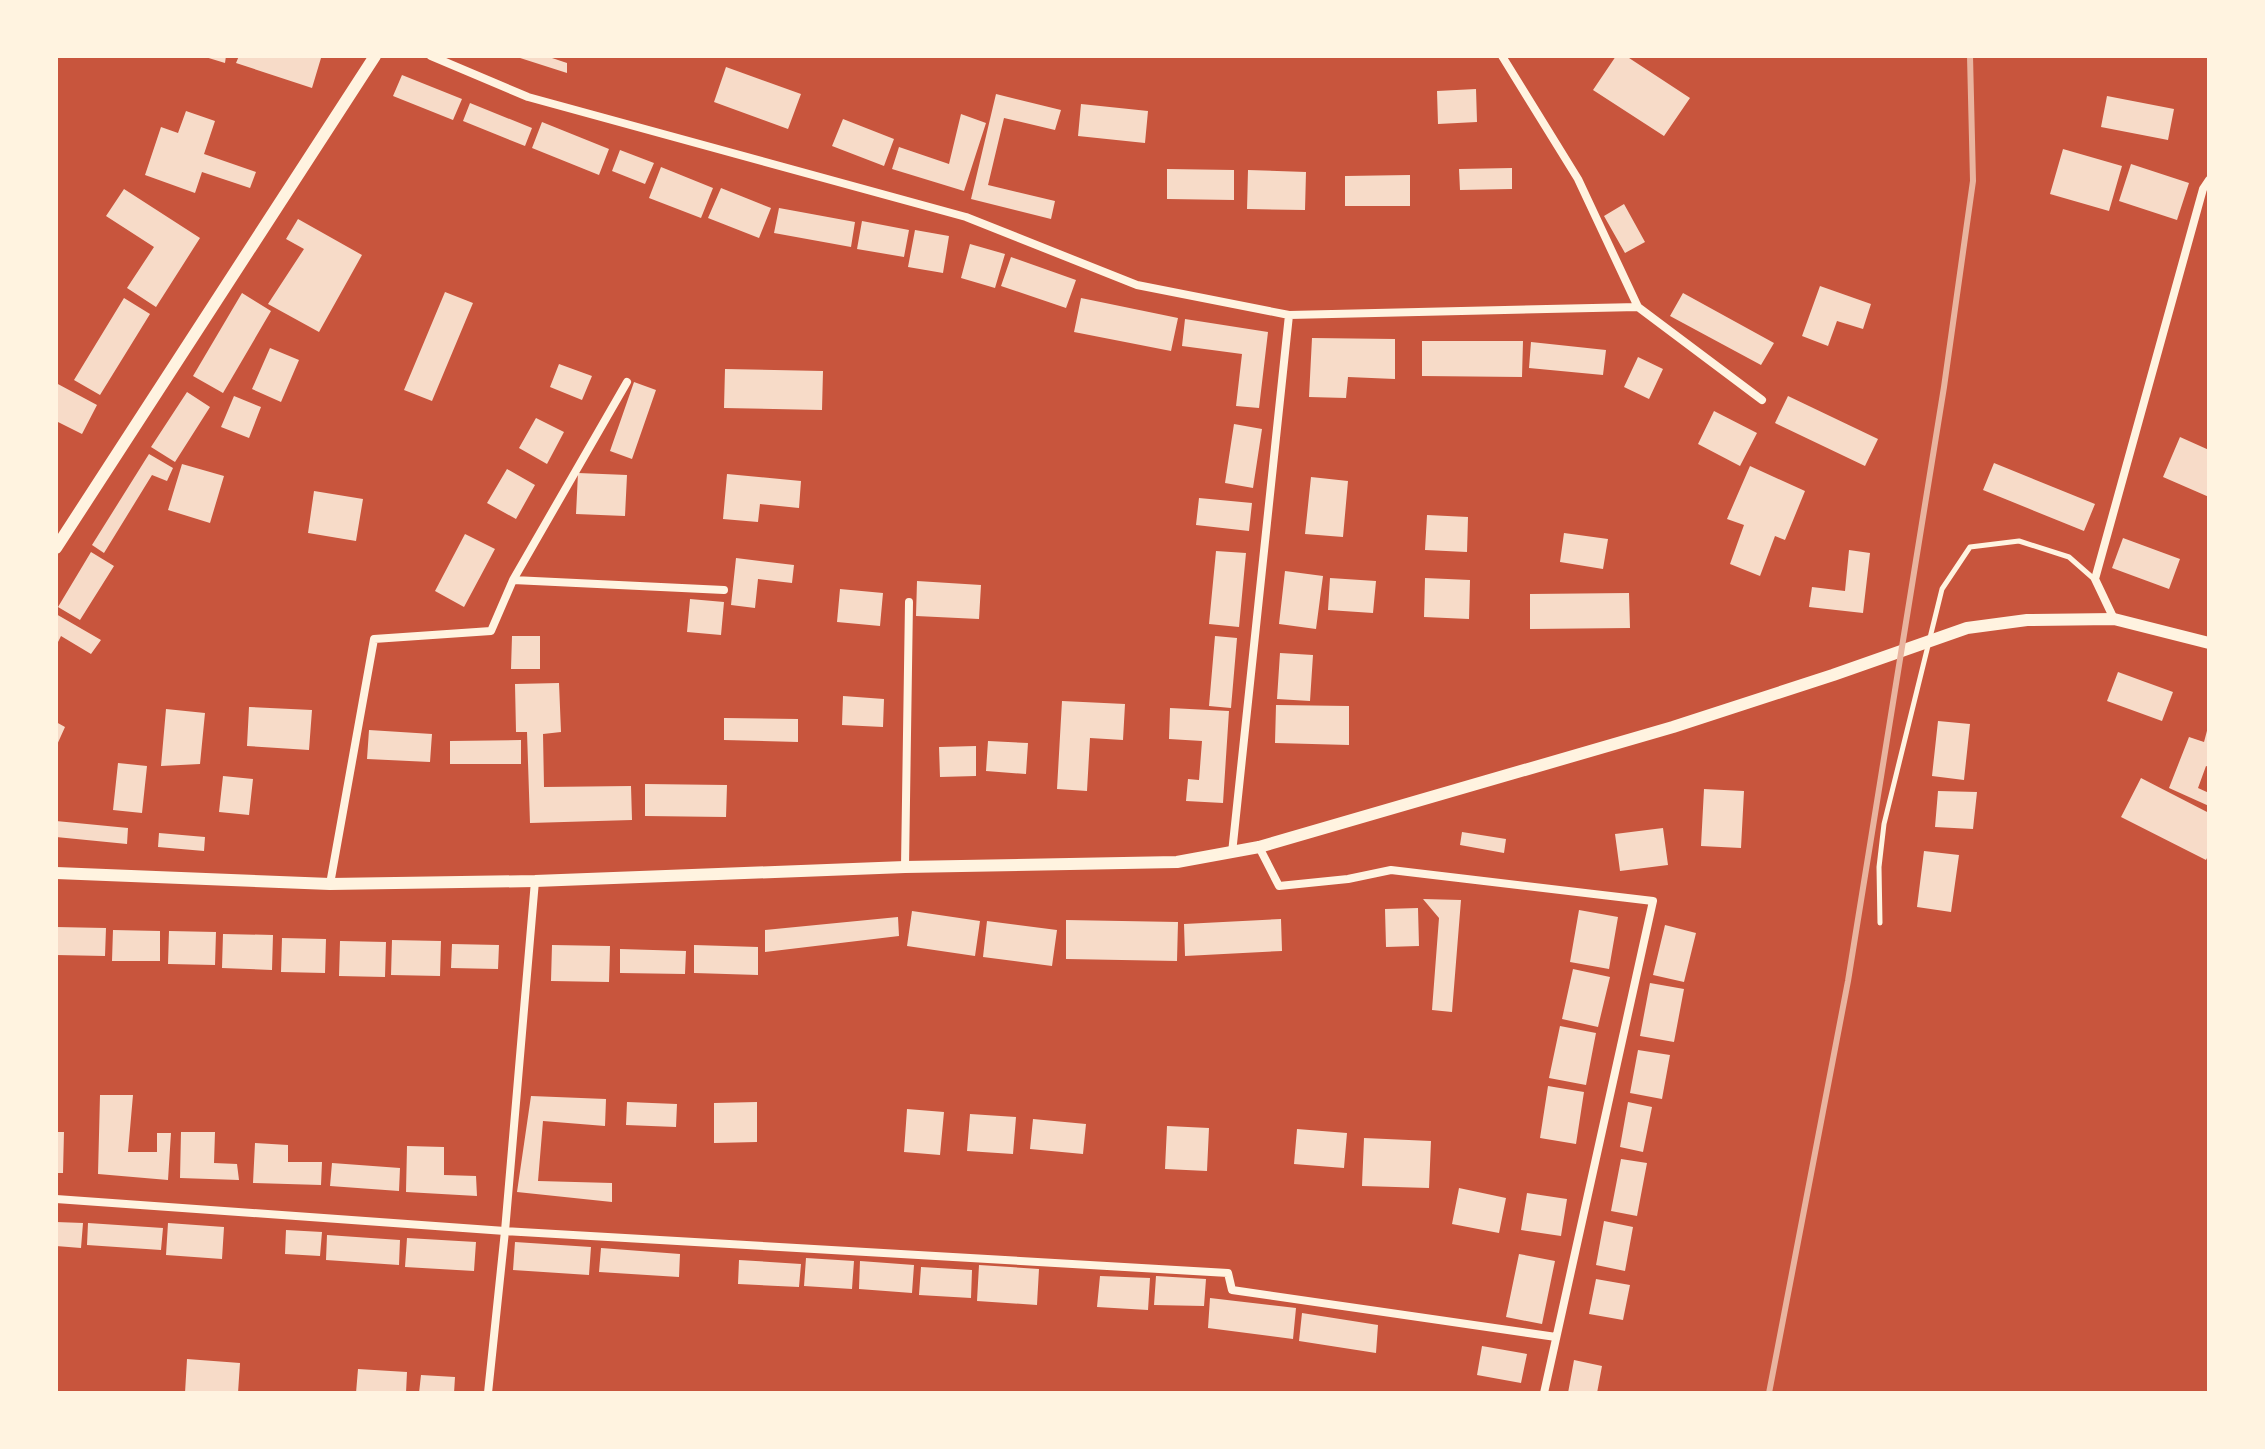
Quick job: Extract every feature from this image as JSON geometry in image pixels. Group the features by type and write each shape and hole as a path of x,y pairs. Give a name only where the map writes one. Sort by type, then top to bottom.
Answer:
{"street":[{"path":"56,548 375,56"},
{"path":"431,56 528,97 966,217 1137,285 1289,315 1638,307"},
{"path":"1502,56 1578,179 1638,307 1762,400"},
{"path":"2114,619 2095,579 2203,189 2209,180"},
{"path":"1232,853 1289,315"},
{"path":"330,884 374,639 491,631 513,580 627,382"},
{"path":"513,580 724,590"},
{"path":"905,867 909,602"},
{"path":"56,873 330,884 1177,862 1259,847 1673,727 1967,628 2027,620 2114,619 2209,643"},
{"path":"1259,847 1279,886 1348,879 1391,870 1653,901 1544,1393"},
{"path":"488,1393 535,881"},
{"path":"56,1199 505,1231 1228,1273 1232,1290 1556,1337"}],"lane":[{"path":"1880,923 1879,867 1884,824 1942,589 1970,547 2019,541 2069,557 2095,579"}],"building":[{"path":"202,56 226,56 225,63"},
{"path":"239,56 321,58 312,88 236,63"},
{"path":"546,56 567,63 567,73 517,57"},
{"path":"1616,56 1626,56 1690,98 1664,136 1593,90"},
{"path":"726,67 801,94 788,129 714,102"},
{"path":"402,75 462,99 453,120 393,96"},
{"path":"1476,89 1477,122 1438,124 1437,91"},
{"path":"996,94 1061,110 1055,130 1004,118 988,185 1055,201 1051,219 971,199"},
{"path":"2107,96 2174,109 2168,140 2101,127"},
{"path":"470,103 532,128 525,146 463,121"},
{"path":"1081,104 1148,111 1145,143 1078,136"},
{"path":"186,111 215,121 204,154 256,172 250,188 202,172 195,193 145,175 161,127 178,133"},
{"path":"961,114 986,123 964,191 892,169 899,147 949,164"},
{"path":"843,119 894,139 884,166 832,146"},
{"path":"542,122 609,149 599,175 532,148"},
{"path":"2063,149 2122,166 2109,211 2050,194"},
{"path":"620,150 654,163 645,184 612,171"},
{"path":"2131,164 2189,183 2177,220 2119,201"},
{"path":"661,167 713,188 701,218 649,198"},
{"path":"1512,168 1512,189 1460,190 1459,169"},
{"path":"1167,169 1234,170 1234,200 1167,199"},
{"path":"1248,170 1306,172 1305,210 1247,209"},
{"path":"1410,175 1410,206 1345,206 1345,176"},
{"path":"721,188 771,208 759,238 708,218"},
{"path":"124,189 200,238 156,307 127,288 154,247 106,216"},
{"path":"1624,204 1645,242 1625,253 1604,216"},
{"path":"779,208 855,222 851,247 774,233"},
{"path":"298,219 362,255 319,332 268,304 304,249 286,239"},
{"path":"862,221 909,230 904,257 857,249"},
{"path":"915,230 949,236 943,273 908,267"},
{"path":"970,244 1005,254 995,288 961,278"},
{"path":"1011,257 1076,280 1066,308 1001,286"},
{"path":"1820,286 1871,304 1863,329 1837,321 1828,346 1802,336"},
{"path":"445,292 473,303 432,401 404,390"},
{"path":"242,293 271,311 223,393 193,376"},
{"path":"1683,293 1774,343 1761,365 1670,316"},
{"path":"124,298 150,314 100,395 74,380"},
{"path":"1081,298 1178,318 1171,351 1074,332"},
{"path":"1185,319 1268,332 1259,408 1236,406 1242,354 1182,346"},
{"path":"1312,338 1395,339 1395,379 1348,377 1346,398 1309,397"},
{"path":"1422,341 1523,341 1522,377 1422,376"},
{"path":"1531,342 1606,350 1603,375 1529,368"},
{"path":"270,348 299,360 281,402 252,389"},
{"path":"1638,357 1663,369 1649,399 1624,387"},
{"path":"559,364 592,376 582,400 550,387"},
{"path":"725,369 823,371 822,410 724,408"},
{"path":"634,382 656,390 632,459 610,451"},
{"path":"56,383 97,405 82,434 56,421"},
{"path":"187,392 210,407 175,462 151,447"},
{"path":"234,396 261,407 249,438 221,427"},
{"path":"1788,396 1878,439 1865,466 1775,423"},
{"path":"1714,411 1757,433 1740,466 1698,444"},
{"path":"536,418 564,432 547,464 519,448"},
{"path":"1234,424 1262,429 1253,488 1225,483"},
{"path":"2180,437 2209,450 2209,497 2163,477"},
{"path":"149,454 173,468 167,481 152,475 104,553 92,545"},
{"path":"1994,463 2095,504 2084,531 1983,490"},
{"path":"182,464 224,476 210,523 168,510"},
{"path":"1750,466 1805,491 1785,540 1775,536 1760,576 1730,564 1744,525 1727,519"},
{"path":"507,469 535,485 516,519 487,503"},
{"path":"578,473 627,475 625,516 576,514"},
{"path":"727,474 801,481 799,508 760,504 758,522 723,519"},
{"path":"1311,477 1348,481 1343,537 1305,534"},
{"path":"314,491 363,499 356,541 308,533"},
{"path":"1199,498 1252,503 1249,531 1196,525"},
{"path":"1427,515 1468,517 1467,552 1425,550"},
{"path":"1564,533 1608,539 1603,569 1560,562"},
{"path":"465,534 495,549 464,607 435,591"},
{"path":"2123,538 2180,559 2169,589 2112,568"},
{"path":"1849,550 1870,553 1863,613 1809,607 1812,587 1845,591"},
{"path":"1216,551 1246,553 1239,627 1209,624"},
{"path":"91,552 114,566 80,620 58,607"},
{"path":"736,558 794,565 792,583 758,579 755,608 731,605"},
{"path":"1285,571 1323,576 1316,629 1279,624"},
{"path":"1330,578 1376,581 1373,613 1328,610"},
{"path":"1425,578 1470,580 1469,619 1424,617"},
{"path":"917,581 981,585 979,619 916,616"},
{"path":"840,589 883,593 880,626 837,622"},
{"path":"1629,593 1630,628 1530,629 1530,594"},
{"path":"690,599 724,602 721,635 687,632"},
{"path":"56,614 101,640 91,654 61,636 56,646"},
{"path":"512,636 540,636 540,669 511,669"},
{"path":"1215,636 1237,638 1231,708 1209,706"},
{"path":"1280,653 1313,655 1310,701 1277,699"},
{"path":"2118,672 2173,692 2162,721 2107,701"},
{"path":"559,683 561,732 543,734 544,787 631,786 632,820 530,823 527,732 516,732 515,684"},
{"path":"843,696 884,699 883,727 842,725"},
{"path":"1062,701 1125,704 1123,740 1090,738 1087,791 1057,789"},
{"path":"1276,705 1349,706 1349,745 1275,743"},
{"path":"249,707 312,710 309,750 247,746"},
{"path":"1170,708 1229,711 1223,803 1186,801 1188,779 1199,780 1202,741 1169,739"},
{"path":"166,709 205,713 200,764 161,766"},
{"path":"724,718 798,719 798,742 724,740"},
{"path":"1938,721 1970,724 1964,780 1932,776"},
{"path":"56,722 65,727 56,747"},
{"path":"2208,727 2209,767 2206,766 2198,788 2209,793 2209,806 2169,788 2189,737 2204,742"},
{"path":"369,730 432,734 430,762 367,759"},
{"path":"521,740 521,764 450,764 450,741"},
{"path":"988,741 1028,743 1026,774 986,771"},
{"path":"976,746 976,776 940,777 939,747"},
{"path":"118,763 147,766 142,813 113,810"},
{"path":"223,776 253,779 249,815 219,812"},
{"path":"2141,778 2209,813 2209,854 2206,860 2121,817"},
{"path":"645,784 727,785 726,817 645,816"},
{"path":"1704,789 1744,791 1741,848 1701,846"},
{"path":"1938,791 1977,792 1973,829 1935,827"},
{"path":"56,821 128,828 127,844 56,837"},
{"path":"1663,828 1668,865 1620,871 1615,834"},
{"path":"1462,832 1506,839 1504,853 1460,845"},
{"path":"159,833 205,837 204,851 158,847"},
{"path":"1924,851 1959,855 1951,912 1917,907"},
{"path":"1423,899 1461,900 1452,1012 1432,1010 1439,918"},
{"path":"1418,908 1419,946 1386,947 1385,909"},
{"path":"1579,910 1618,917 1609,969 1570,962"},
{"path":"912,911 980,921 975,956 907,946"},
{"path":"898,917 899,936 765,952 765,930"},
{"path":"1281,919 1282,951 1185,956 1184,924"},
{"path":"1066,920 1178,922 1177,961 1066,959"},
{"path":"987,921 1057,930 1052,966 983,957"},
{"path":"1665,925 1696,933 1684,982 1653,975"},
{"path":"56,927 106,928 105,956 56,955"},
{"path":"113,930 160,931 160,961 112,961"},
{"path":"169,931 216,932 215,965 168,964"},
{"path":"223,934 273,935 272,970 222,968"},
{"path":"282,938 326,939 325,973 281,972"},
{"path":"392,940 441,941 440,976 391,975"},
{"path":"340,941 386,942 385,977 339,976"},
{"path":"452,944 499,945 498,969 451,968"},
{"path":"552,945 610,946 609,982 551,981"},
{"path":"694,945 758,947 758,975 694,973"},
{"path":"620,949 686,951 685,974 620,973"},
{"path":"1573,969 1610,977 1598,1027 1562,1019"},
{"path":"1650,983 1684,989 1674,1042 1640,1036"},
{"path":"1560,1026 1596,1033 1586,1085 1549,1078"},
{"path":"1638,1050 1670,1055 1662,1099 1630,1093"},
{"path":"1548,1086 1584,1092 1576,1144 1540,1138"},
{"path":"100,1095 133,1095 128,1152 157,1152 157,1133 171,1133 168,1180 98,1174"},
{"path":"531,1096 606,1099 605,1126 543,1121 538,1181 612,1183 612,1202 517,1192"},
{"path":"627,1102 677,1104 676,1127 626,1125"},
{"path":"757,1102 757,1142 714,1143 714,1103"},
{"path":"1628,1102 1652,1107 1643,1152 1620,1147"},
{"path":"907,1109 944,1112 940,1155 904,1152"},
{"path":"970,1114 1016,1117 1013,1154 967,1151"},
{"path":"1033,1119 1086,1124 1083,1154 1030,1149"},
{"path":"1167,1126 1209,1128 1207,1171 1165,1169"},
{"path":"1297,1129 1347,1133 1344,1168 1294,1164"},
{"path":"56,1132 64,1132 63,1173 56,1173"},
{"path":"181,1132 215,1132 214,1163 237,1164 239,1180 180,1178"},
{"path":"1364,1138 1431,1141 1429,1188 1362,1186"},
{"path":"255,1143 288,1145 288,1162 322,1162 321,1185 253,1183"},
{"path":"407,1146 444,1147 444,1175 476,1176 477,1196 406,1192"},
{"path":"1621,1159 1647,1163 1637,1216 1611,1211"},
{"path":"332,1163 400,1168 399,1191 330,1186"},
{"path":"1459,1188 1506,1198 1499,1233 1452,1224"},
{"path":"1527,1193 1567,1199 1561,1236 1521,1230"},
{"path":"1604,1221 1633,1227 1625,1271 1596,1265"},
{"path":"56,1222 83,1223 81,1248 56,1246"},
{"path":"88,1223 163,1228 161,1250 87,1245"},
{"path":"168,1223 224,1227 222,1259 166,1255"},
{"path":"286,1230 322,1232 320,1256 285,1254"},
{"path":"327,1235 400,1240 399,1265 326,1260"},
{"path":"407,1238 476,1242 474,1271 405,1267"},
{"path":"515,1242 591,1247 589,1275 513,1270"},
{"path":"601,1248 680,1254 679,1277 599,1272"},
{"path":"1519,1254 1555,1261 1542,1324 1506,1317"},
{"path":"806,1258 854,1261 852,1289 804,1286"},
{"path":"739,1260 801,1264 799,1287 738,1284"},
{"path":"860,1261 914,1265 912,1293 859,1289"},
{"path":"979,1265 1039,1269 1037,1305 977,1301"},
{"path":"921,1267 972,1270 971,1298 919,1295"},
{"path":"1100,1276 1150,1278 1148,1310 1097,1307"},
{"path":"1156,1276 1206,1279 1204,1306 1154,1305"},
{"path":"1596,1279 1630,1285 1623,1320 1589,1314"},
{"path":"1210,1298 1296,1308 1293,1339 1208,1328"},
{"path":"1302,1313 1378,1325 1376,1353 1299,1341"},
{"path":"1482,1346 1527,1354 1521,1383 1477,1375"},
{"path":"187,1359 240,1363 238,1393 185,1393"},
{"path":"1574,1360 1602,1366 1597,1393 1568,1393"},
{"path":"358,1369 407,1372 406,1393 356,1393"},
{"path":"421,1375 455,1377 454,1393 419,1393"}],"railway":[{"path":"1769,1393 1848,981 1944,387 1973,181 1970,56"}]}
